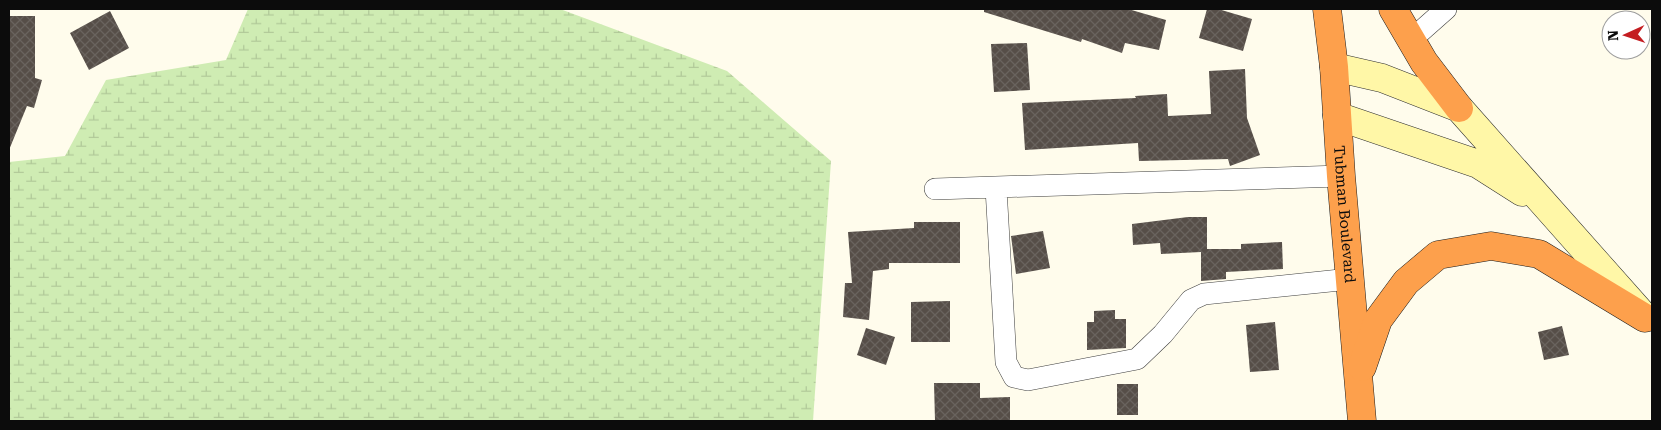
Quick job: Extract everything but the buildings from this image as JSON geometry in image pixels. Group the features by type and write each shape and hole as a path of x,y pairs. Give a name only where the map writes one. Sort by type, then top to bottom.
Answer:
{"highway":[{"path":"1314,9 1329,22"},
{"path":"1393,9 1411,40 1459,108"},
{"name":"Tubman Boulevard","path":"1329,22 1362,421"},
{"path":"1359,376 1378,320 1406,282 1438,255 1492,246 1538,254 1649,322"}],"street":[{"path":"1411,40 1446,9"},
{"path":"1334,67 1382,78 1459,108 1649,322"},
{"path":"1337,116 1478,164 1548,209"},
{"path":"935,189 1341,176"},
{"path":"996,188 1006,362 1014,378 1028,380 1137,360 1163,334 1191,300 1204,294 1350,279"}],"green space":[{"path":"248,9 560,9 727,71 831,161 813,421 9,421 9,162 65,156 106,80 226,60"}]}
